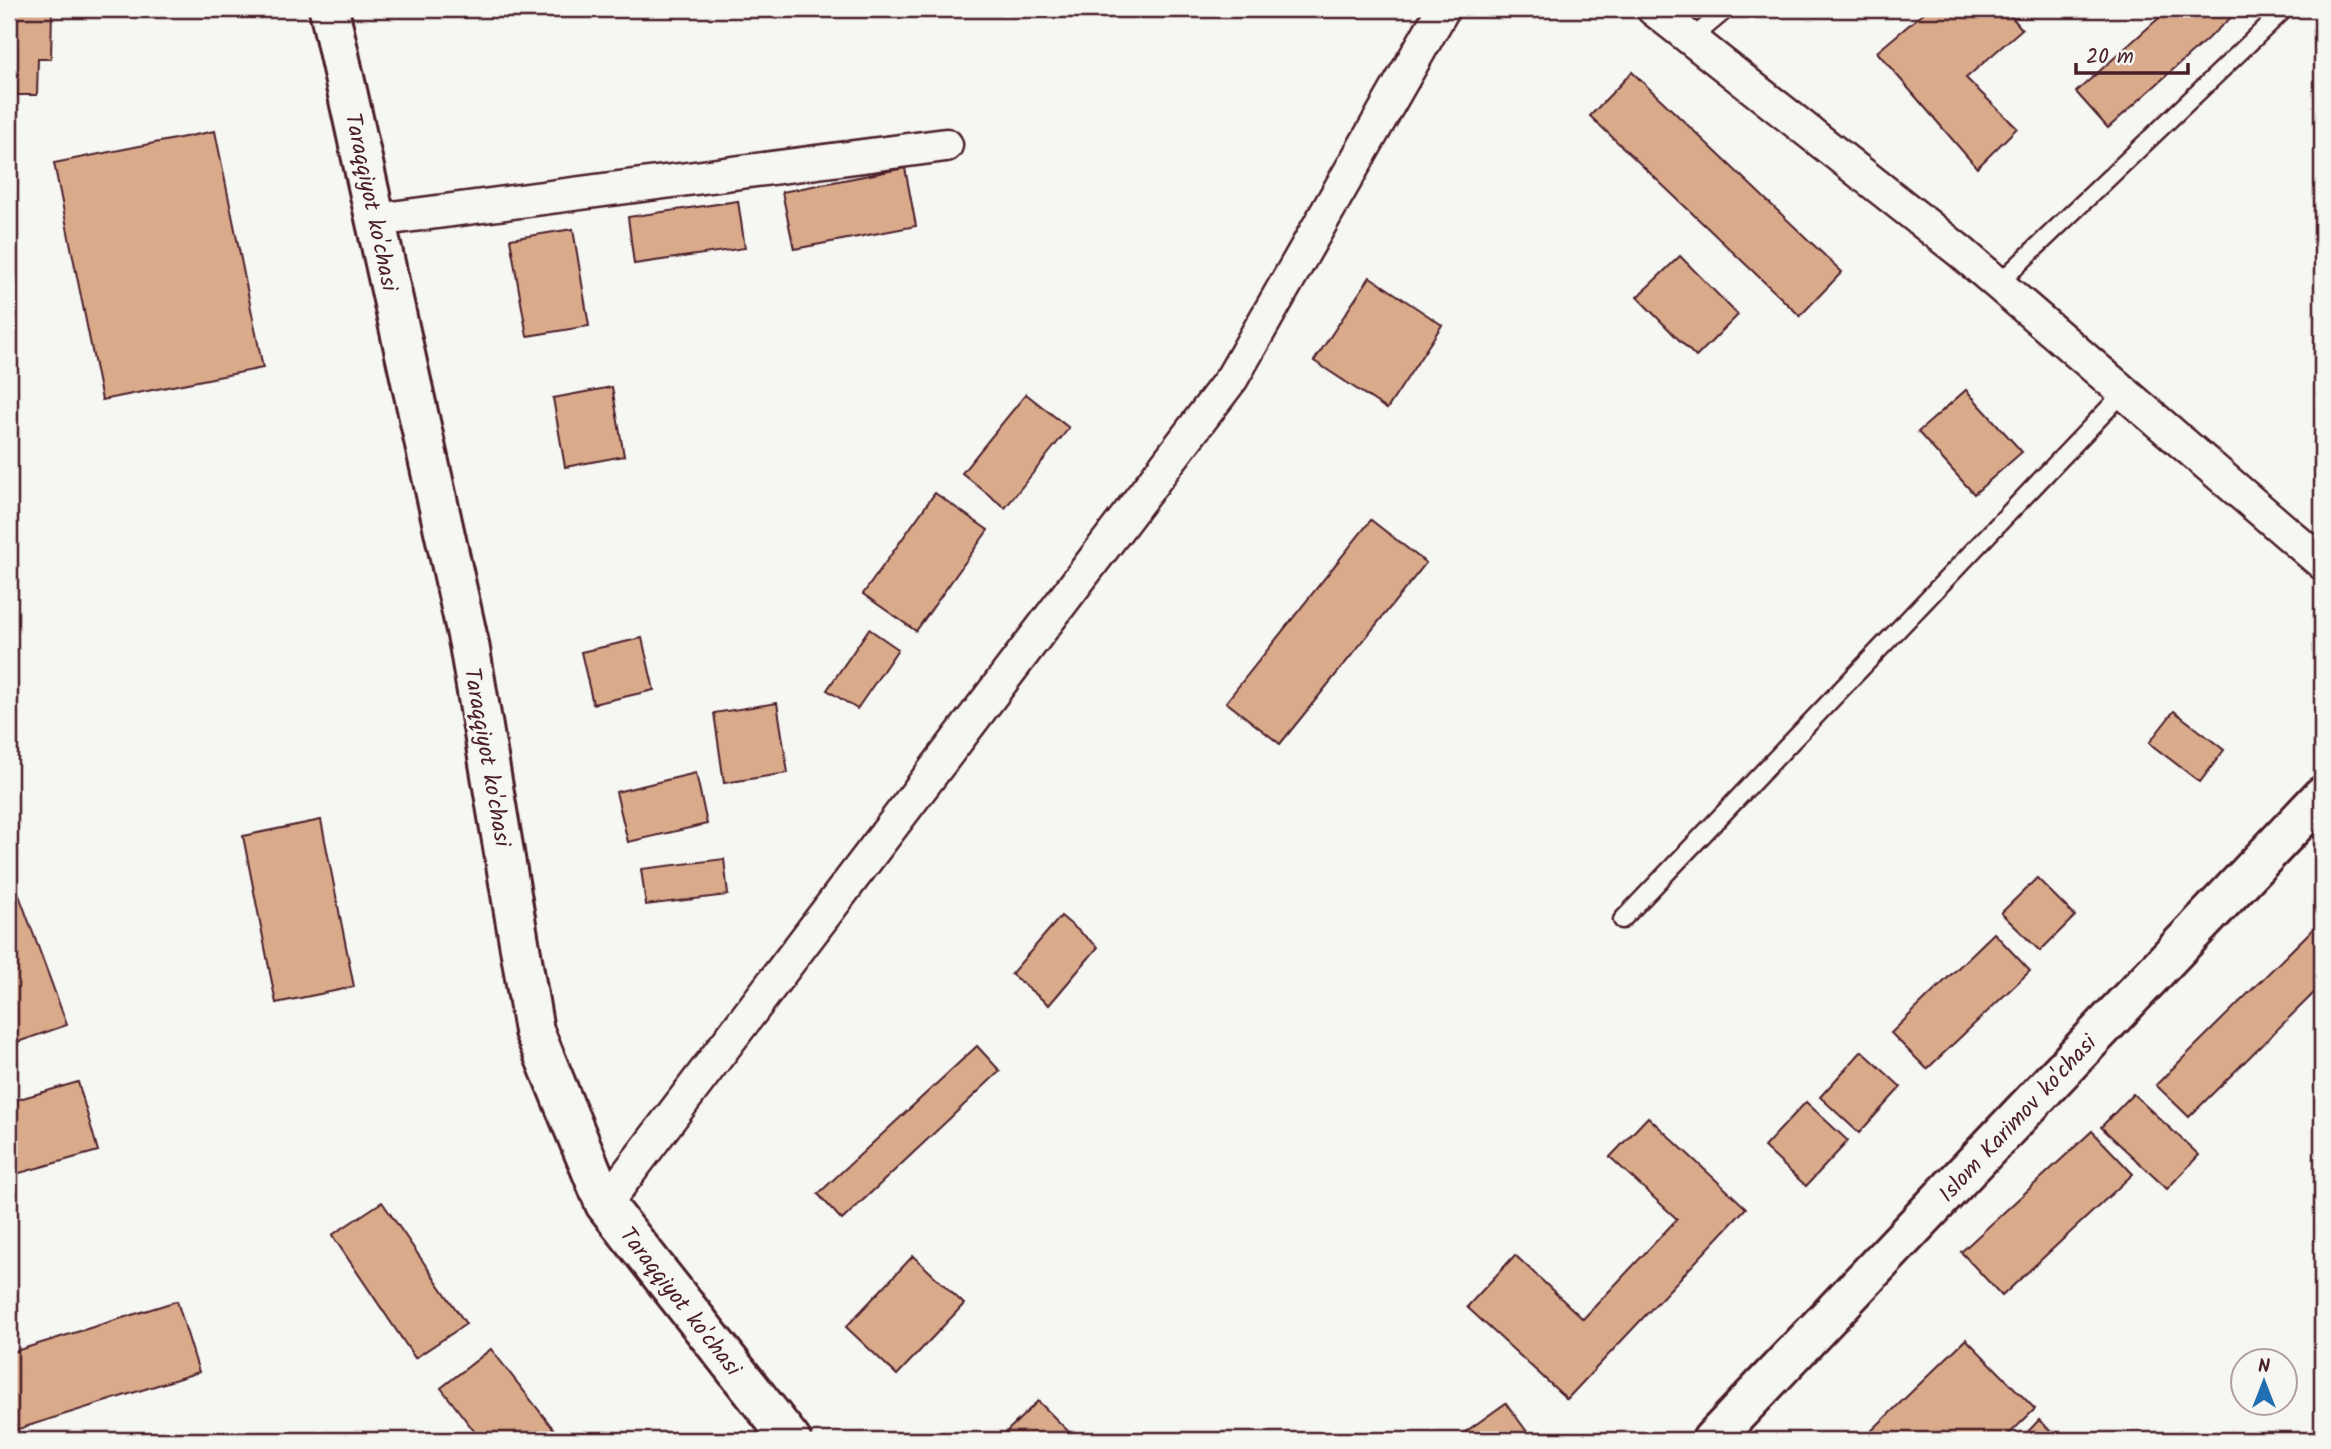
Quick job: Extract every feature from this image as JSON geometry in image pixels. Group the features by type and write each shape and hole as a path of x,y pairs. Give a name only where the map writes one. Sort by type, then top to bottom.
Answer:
{"street":[{"name":"Taraqqiyot ko'chasi","path":"329,9 468,643 534,1031 605,1204 791,1440"},
{"path":"605,1204 1232,378 1443,9"},
{"path":"1653,9 1961,252 2322,563"},
{"path":"376,220 946,145"},
{"name":"Islom Karimov ko'chasi","path":"1712,1440 2322,796"}],"lane":[{"path":"1691,39 1727,9"},
{"path":"1998,284 2285,9"},
{"path":"1622,920 2124,392"}],"building":[{"path":"9,9 52,9 51,59 38,59 37,95 9,95"},
{"path":"1928,9 2005,9 2022,29 1966,78 2017,128 1977,168 1877,52"},
{"path":"2169,9 2231,9 2235,14 2108,128 2076,92"},
{"path":"1632,72 1842,272 1800,316 1590,116"},
{"path":"215,131 263,368 102,400 54,163"},
{"path":"905,168 916,226 794,249 782,192"},
{"path":"738,201 745,248 634,264 628,217"},
{"path":"573,229 589,326 527,336 510,239"},
{"path":"1680,256 1738,315 1696,357 1637,297"},
{"path":"1370,277 1442,325 1387,409 1314,361"},
{"path":"612,387 624,456 565,467 553,398"},
{"path":"1966,390 2022,452 1974,494 1918,432"},
{"path":"1026,394 1069,428 1005,508 962,473"},
{"path":"935,493 988,530 916,631 863,594"},
{"path":"1371,520 1426,563 1280,744 1226,702"},
{"path":"869,629 898,649 857,709 827,690"},
{"path":"642,638 654,690 593,704 581,652"},
{"path":"777,703 788,773 724,783 714,713"},
{"path":"2174,711 2224,750 2200,782 2149,743"},
{"path":"696,773 707,824 628,842 616,792"},
{"path":"321,820 354,987 276,1003 243,836"},
{"path":"724,859 728,895 646,905 641,869"},
{"path":"9,868 67,1025 12,1044 9,1035"},
{"path":"2037,878 2075,916 2040,951 2001,913"},
{"path":"1061,916 1098,947 1049,1005 1011,974"},
{"path":"2322,920 2322,985 2189,1117 2156,1085"},
{"path":"1994,933 2030,971 1927,1069 1891,1033"},
{"path":"977,1046 1000,1071 842,1220 818,1194"},
{"path":"1862,1051 1901,1087 1859,1133 1820,1097"},
{"path":"78,1082 98,1151 9,1176 9,1102"},
{"path":"2133,1094 2199,1155 2167,1189 2101,1127"},
{"path":"1806,1102 1848,1141 1806,1186 1764,1147"},
{"path":"1648,1117 1746,1208 1567,1399 1467,1307 1515,1255 1583,1319 1677,1219 1610,1157"},
{"path":"2092,1131 2133,1174 2002,1296 1961,1252"},
{"path":"382,1202 466,1324 415,1358 332,1235"},
{"path":"913,1256 964,1304 897,1375 846,1327"},
{"path":"177,1301 199,1372 9,1432 9,1353"},
{"path":"1966,1339 2035,1409 2003,1440 1862,1440"},
{"path":"491,1349 562,1440 481,1440 441,1388"},
{"path":"1038,1401 1077,1440 998,1440"},
{"path":"1506,1403 1533,1440 1454,1440"},
{"path":"2039,1420 2060,1440 2020,1440"}]}
